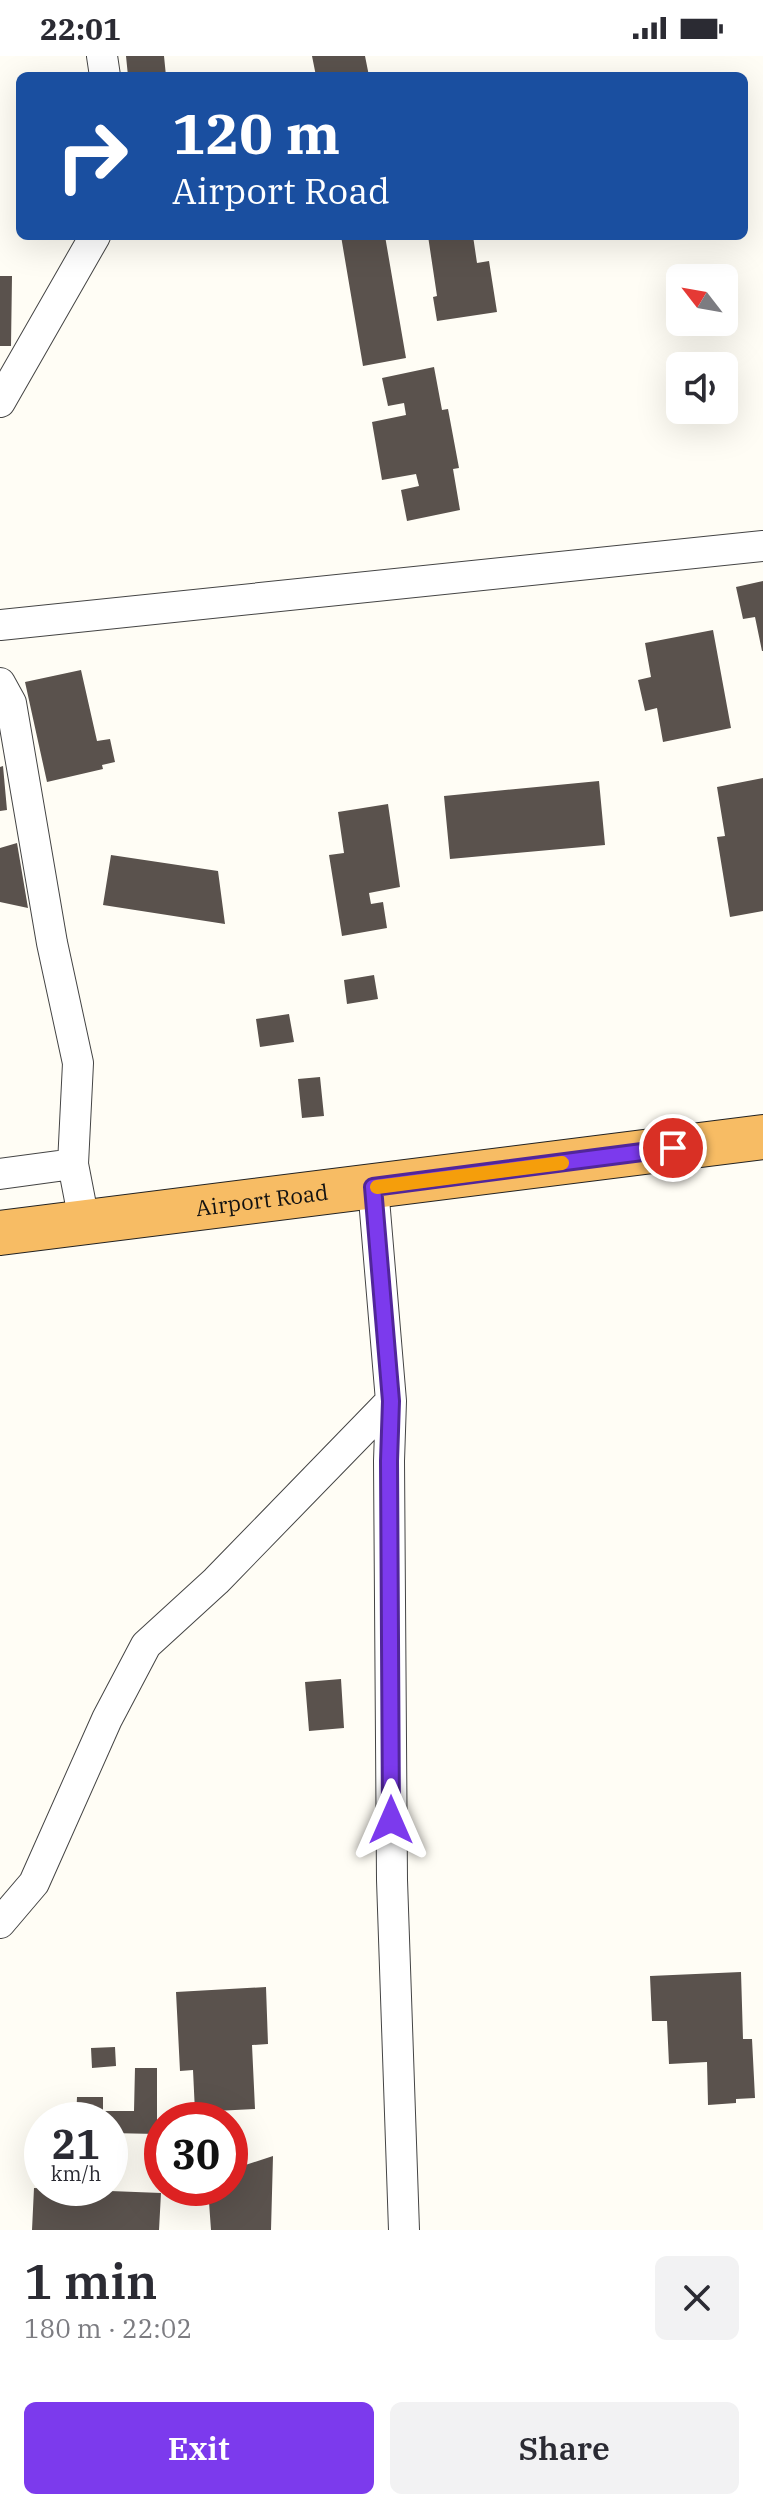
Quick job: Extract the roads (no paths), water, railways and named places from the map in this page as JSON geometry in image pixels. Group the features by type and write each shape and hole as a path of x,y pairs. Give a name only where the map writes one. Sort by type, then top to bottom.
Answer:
{"highway":[{"name":"Airport Road","path":"0,1233 763,1137"}],"street":[{"path":"0,402 93,240"},
{"path":"0,625 763,546"},
{"path":"0,683 11,703 52,943 78,1063 73,1164 84,1221"},
{"path":"0,1174 73,1164"},
{"path":"373,1187 391,1401 392,1880 404,2230"},
{"path":"0,1923 34,1883 107,1719 146,1645 216,1581 391,1401"}]}
